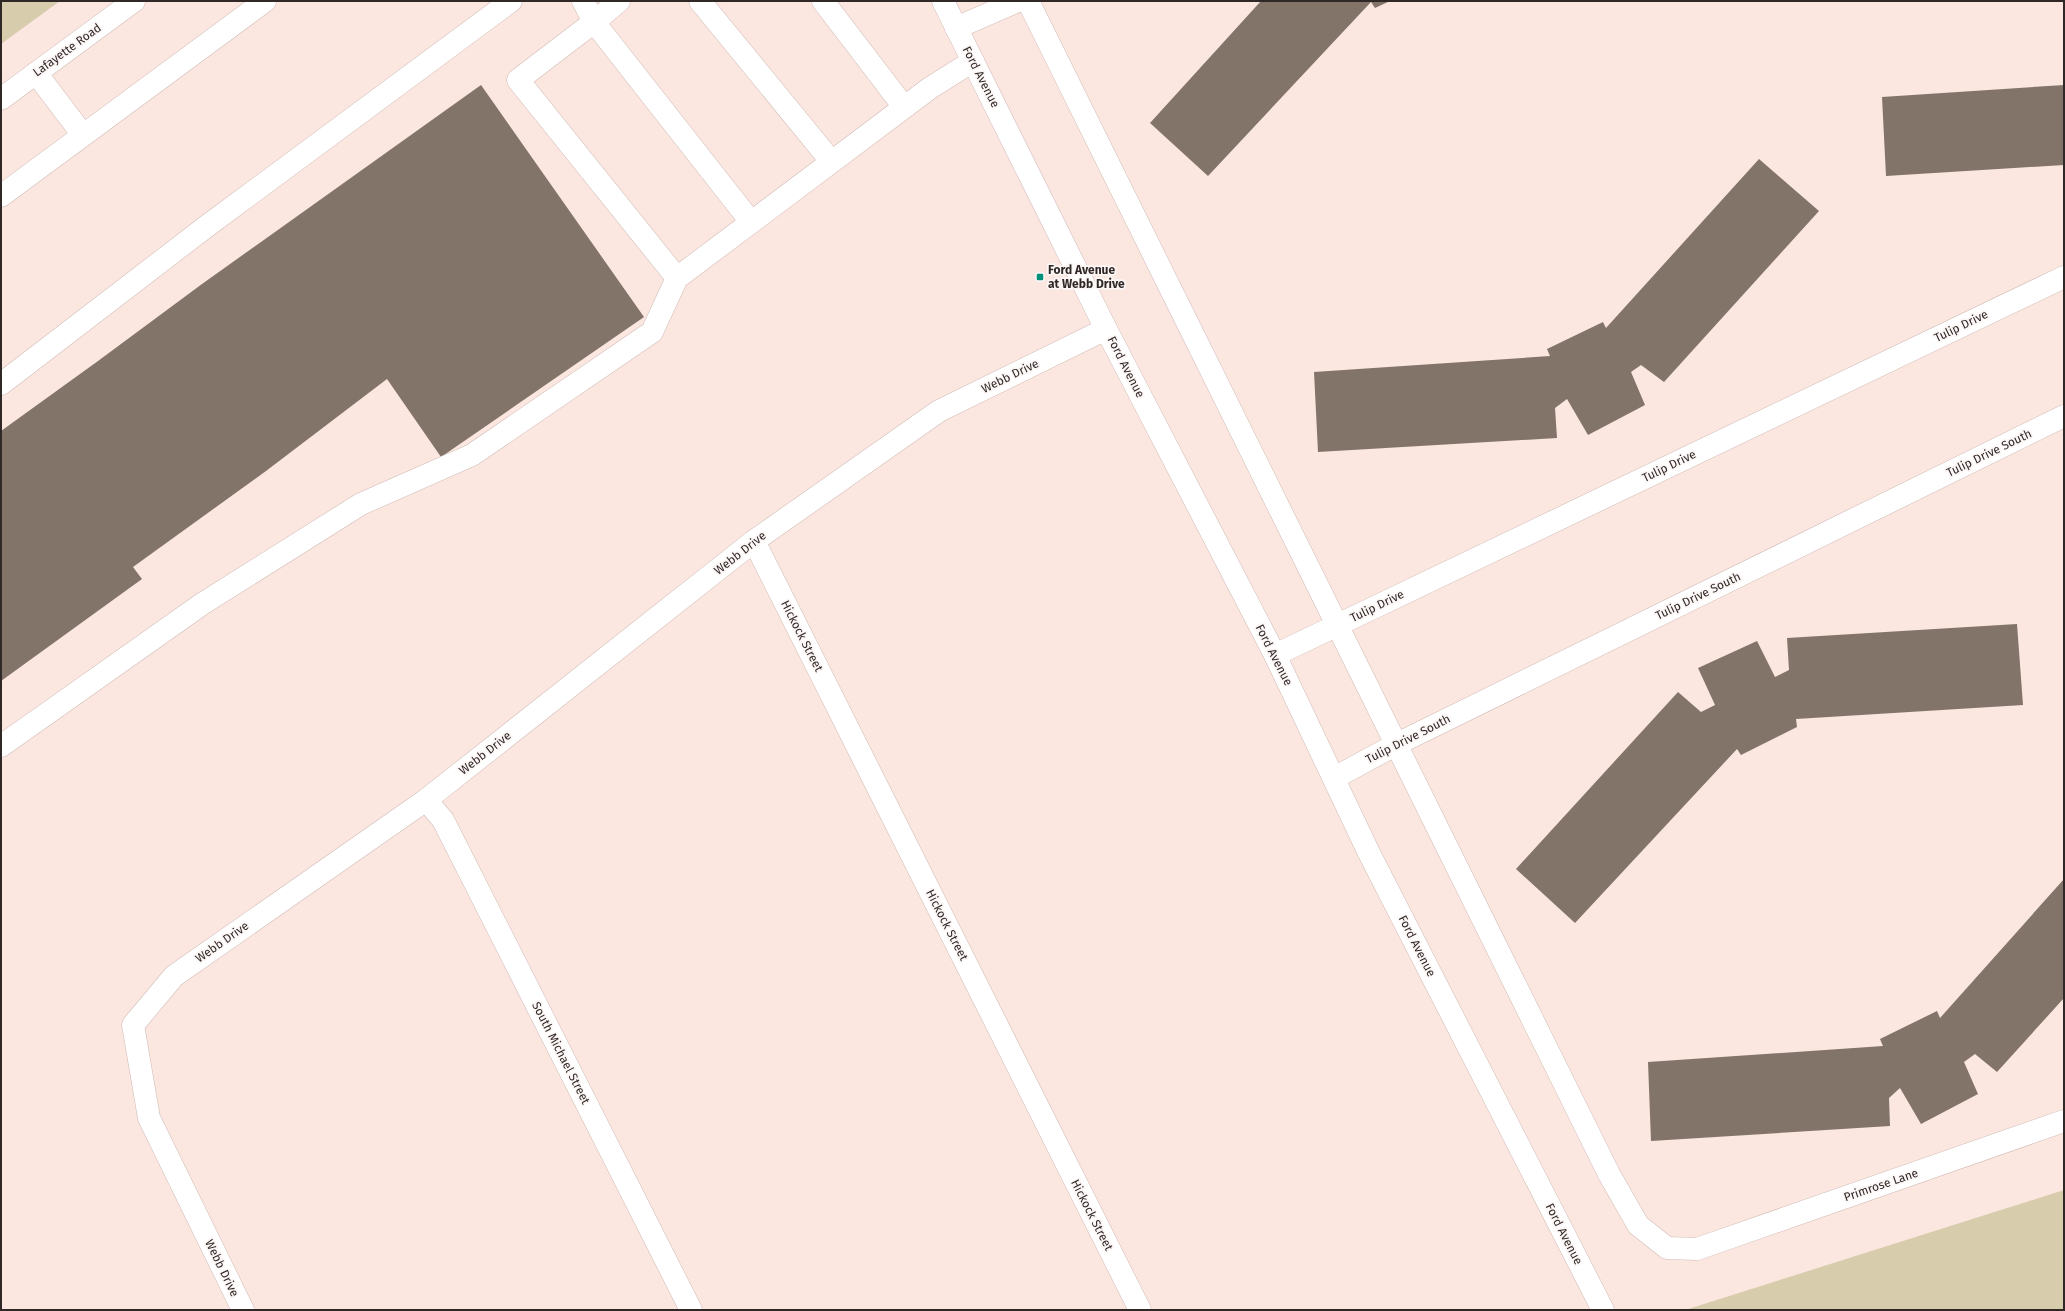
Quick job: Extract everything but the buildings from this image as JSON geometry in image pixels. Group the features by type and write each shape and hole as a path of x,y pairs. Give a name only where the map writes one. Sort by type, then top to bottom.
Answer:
{"street":[{"name":"Lafayette Road","path":"1,99 134,1"},
{"path":"1,196 265,1"},
{"path":"1,384 207,226 511,1"},
{"path":"583,1 594,22 751,222"},
{"path":"619,1 518,80 677,278"},
{"path":"700,1 831,162"},
{"path":"823,1 904,107"},
{"name":"Ford Avenue","path":"943,1 1106,329 1274,655 1369,853 1603,1310"},
{"path":"956,28 1018,1"},
{"path":"1028,1 1336,626 1397,744"},
{"path":"1,746 209,600 362,504 472,455 652,332 677,278 936,83 973,61"},
{"path":"36,73 83,135"},
{"name":"Tulip Drive","path":"1274,655 2064,277"},
{"name":"Webb Drive","path":"243,1310 149,1118 133,1025 174,976 426,800 754,541 939,410 1106,329"},
{"name":"Tulip Drive South","path":"1334,778 1397,744 2064,416"},
{"name":"Hickock Street","path":"754,541 1140,1310"},
{"name":"Primrose Lane","path":"1397,744 1606,1167 1638,1225 1667,1248 1697,1249 2064,1121"},
{"name":"South Michael Street","path":"426,800 443,820 691,1310"}],"shaded area":[{"path":"2,1 60,1 1,44"},
{"path":"2064,1190 2064,1310 1685,1310"}],"place":[{"name":"Ford Avenue at Webb Drive","path":"1040,277"}]}
